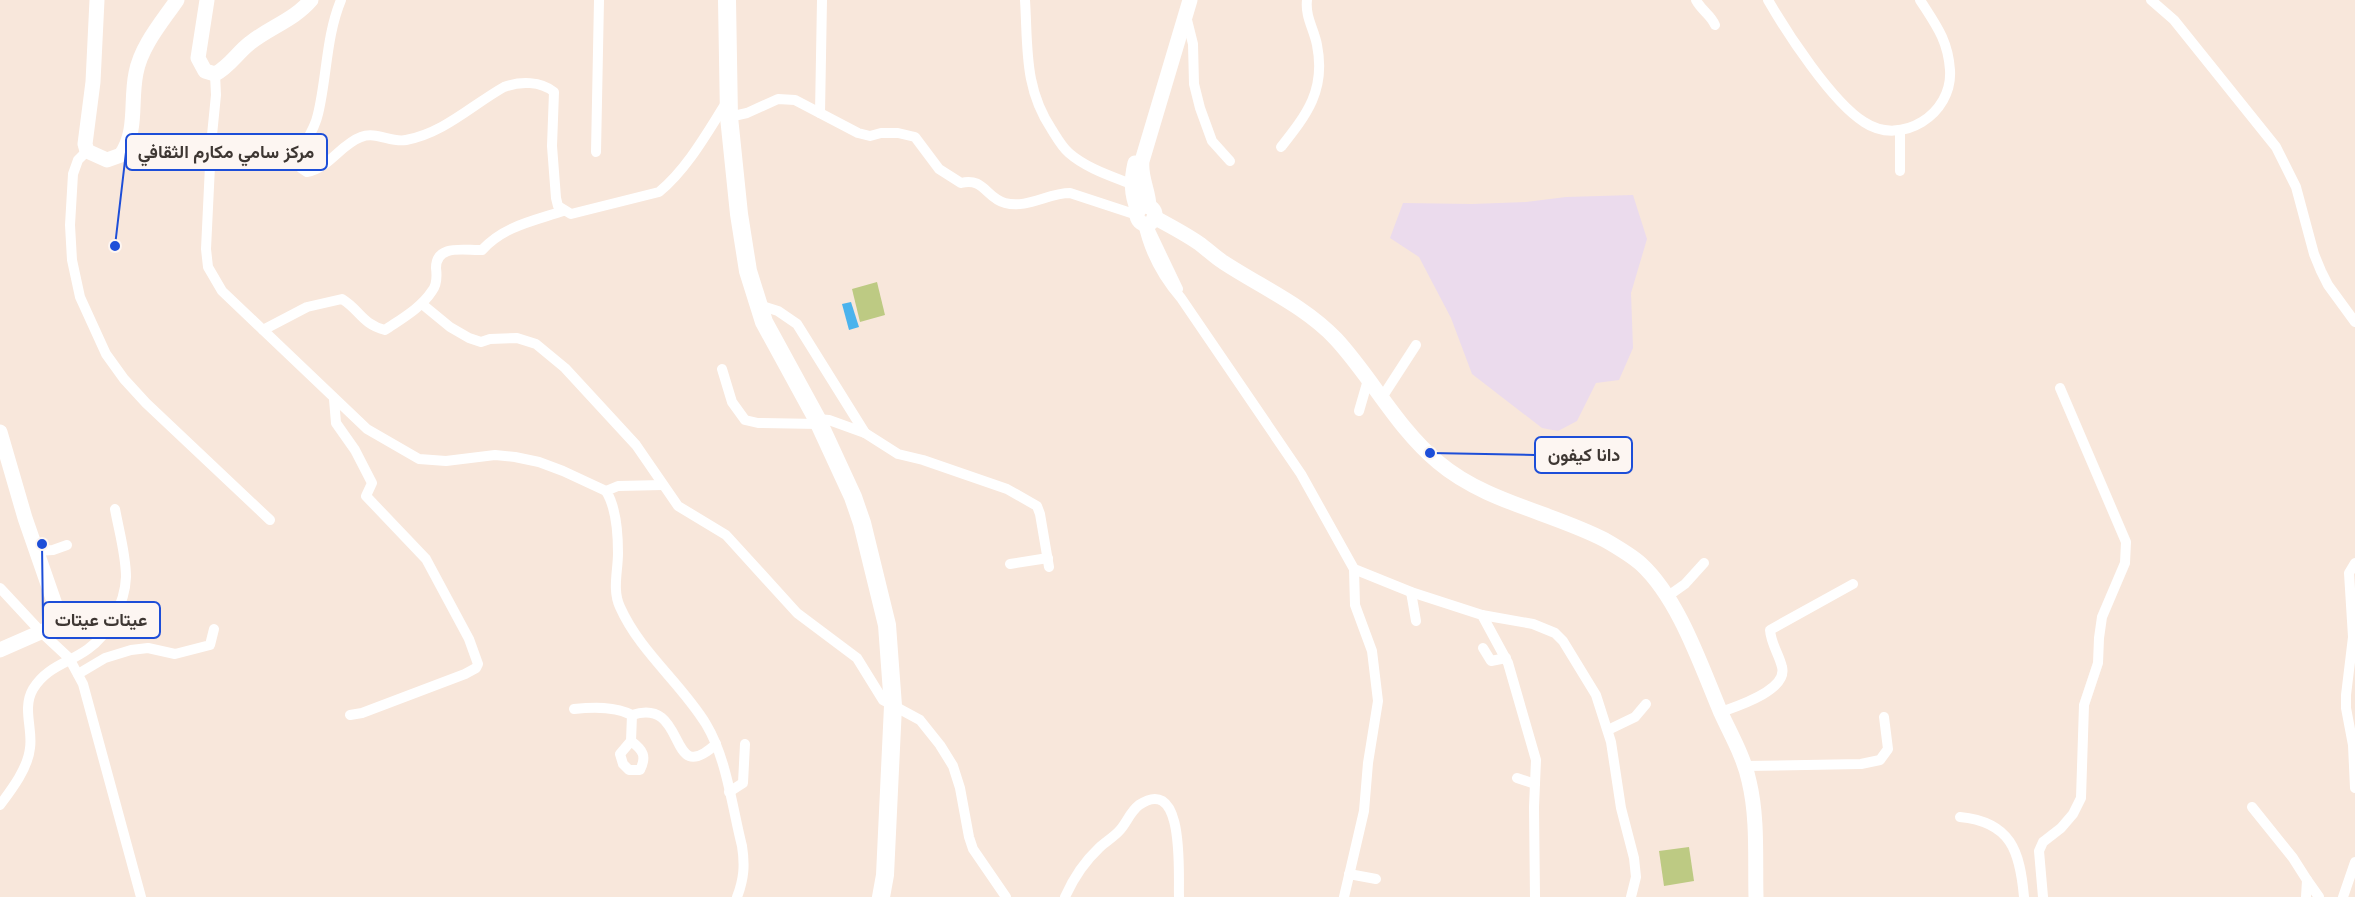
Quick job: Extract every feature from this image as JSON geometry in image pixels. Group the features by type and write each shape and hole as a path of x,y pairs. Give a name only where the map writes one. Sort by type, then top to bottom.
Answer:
{"main road":[{"path":"727,0 729,109 739,214 748,271 759,306 774,341 818,421 862,523 887,625 893,706 885,875 880,897"}],"street":[{"path":"97,0 93,82 86,133 87,151 78,160 73,174 70,225 72,260 80,297 113,366 146,403 270,520"},
{"path":"87,151 107,160 115,159 125,149 130,140 134,88 140,59 177,0"},
{"path":"207,0 198,58 206,71 215,74 248,44 266,31 293,17 311,0"},
{"path":"341,0 328,52 313,133 296,160 307,172 315,170 343,147 362,136 378,135 397,141 415,138 444,126 513,83 537,84 546,86 554,92 552,146 558,206 571,214 658,192 668,184 729,109 747,113 778,99 787,98 858,134 870,136 881,133 898,133 915,137 939,169 961,183 970,181 977,183 1004,203 1020,205 1062,193 1070,193 1145,217 1196,250 1222,261 1276,294 1327,331 1381,399 1435,460 1454,476 1604,540 1641,564 1668,596 1710,684 1749,781 1754,815 1756,897"},
{"path":"596,152 599,0"},
{"path":"820,113 822,0"},
{"path":"1025,0 1030,80 1035,100 1047,123 1068,152 1102,172 1131,184"},
{"path":"1281,147 1306,116 1318,83 1318,47 1307,17 1307,0"},
{"path":"1696,0 1715,25"},
{"path":"1768,0 1811,64 1852,114 1877,129 1892,132 1918,125 1929,117 1945,98 1949,86 1950,72 1944,37 1920,0"},
{"path":"2151,0 2174,20 2276,147 2296,187 2314,254 2321,271 2328,285 2355,322"},
{"path":"1188,8 1155,111 1141,170 1145,217 1155,260 1166,281 1181,298 1301,474 1354,569 1355,605 1372,651 1378,701 1368,763 1364,811 1344,897"},
{"path":"1188,8 1193,44 1194,84 1200,108 1212,141 1230,161"},
{"path":"215,74 216,95 206,249 208,267 222,291 367,429 419,459 446,461 495,455 515,457 555,468 606,491 610,497 617,538 616,592 619,606 648,652 689,699 707,725 716,744 744,863 743,882 737,897"},
{"path":"1145,217 1131,184 1143,136 1155,111"},
{"path":"1900,130 1900,171"},
{"path":"263,330 307,307 342,299 354,306 365,322 385,330 422,304 434,289 436,263 447,250 482,249 494,236 563,211"},
{"path":"422,304 450,327 469,338 481,342 490,339 517,338 536,344 577,379 636,445 678,506 726,535 797,613 857,658 883,700 920,720 953,766 973,849 1006,897"},
{"path":"759,306 778,311 797,324 865,433"},
{"path":"1381,399 1416,345"},
{"path":"722,369 732,402 745,420 758,423 829,420 865,433 898,454 923,460 1007,489 1037,506 1048,563 1010,564"},
{"path":"1359,411 1368,380"},
{"path":"2043,897 2039,851 2043,842 2056,833 2073,814 2081,798 2084,705 2098,663 2102,617 2123,570 2127,555 2127,542 2060,388"},
{"path":"334,399 336,423 355,450 372,483 366,496 426,559 469,639 478,664 476,668 465,674 362,713 350,715"},
{"path":"0,432 36,551 58,613 56,624 0,650"},
{"path":"606,491 618,486 663,485"},
{"path":"0,805 13,788 30,748 29,699 33,689 59,664 87,650 100,638 119,606 126,578 115,509"},
{"path":"36,551 53,550 67,545"},
{"path":"1668,596 1685,584 1704,563"},
{"path":"2355,563 2349,573 2353,637 2346,695 2353,745 2355,788"},
{"path":"1354,569 1411,592 1482,615 1533,624 1555,633 1563,641 1596,695 1608,730 1621,808 1634,858 1636,877 1631,897"},
{"path":"1721,712 1756,699 1778,682 1782,675 1782,668 1770,630 1853,584"},
{"path":"0,588 69,658 78,674 86,695 141,897"},
{"path":"1411,592 1416,621"},
{"path":"1482,615 1506,658 1536,760 1535,897"},
{"path":"78,674 105,658 131,650 148,648 175,654 210,645 214,629"},
{"path":"1483,648 1491,661 1506,658"},
{"path":"1608,730 1635,717 1646,704"},
{"path":"574,709 601,708 624,711 632,715 644,711 661,715 667,721 683,752 690,756 698,757 705,754 716,744"},
{"path":"631,741 632,715"},
{"path":"1744,766 1861,764 1880,760 1888,749 1884,717"},
{"path":"729,792 743,783 745,744"},
{"path":"1517,778 1535,784"},
{"path":"1065,897 1085,863 1120,830 1130,814 1141,804 1153,800 1167,804 1172,809 1175,820 1178,843 1179,897"},
{"path":"2252,807 2294,858 2319,897"},
{"path":"1960,817 1984,820 1993,824 2006,836 2017,858 2024,897"},
{"path":"2343,897 2355,862"},
{"path":"1349,874 1376,879"},
{"path":"2306,897 2307,880"}],"shaded area":[{"path":"1633,195 1647,239 1631,293 1633,348 1619,380 1596,383 1577,421 1558,431 1542,428 1472,374 1451,318 1419,257 1390,238 1403,203 1472,204"}],"green space":[{"path":"877,282 885,315 860,322 852,289"},
{"path":"1689,847 1694,881 1664,886 1659,851"}],"water":[{"path":"851,302 859,327 849,330 842,304"}],"place":[{"name":"مركز سامي مكارم الثقافي","path":"115,246"},
{"name":"دانا كيفون","path":"1430,453"},
{"name":"عيتات عيتات","path":"42,544"}]}
